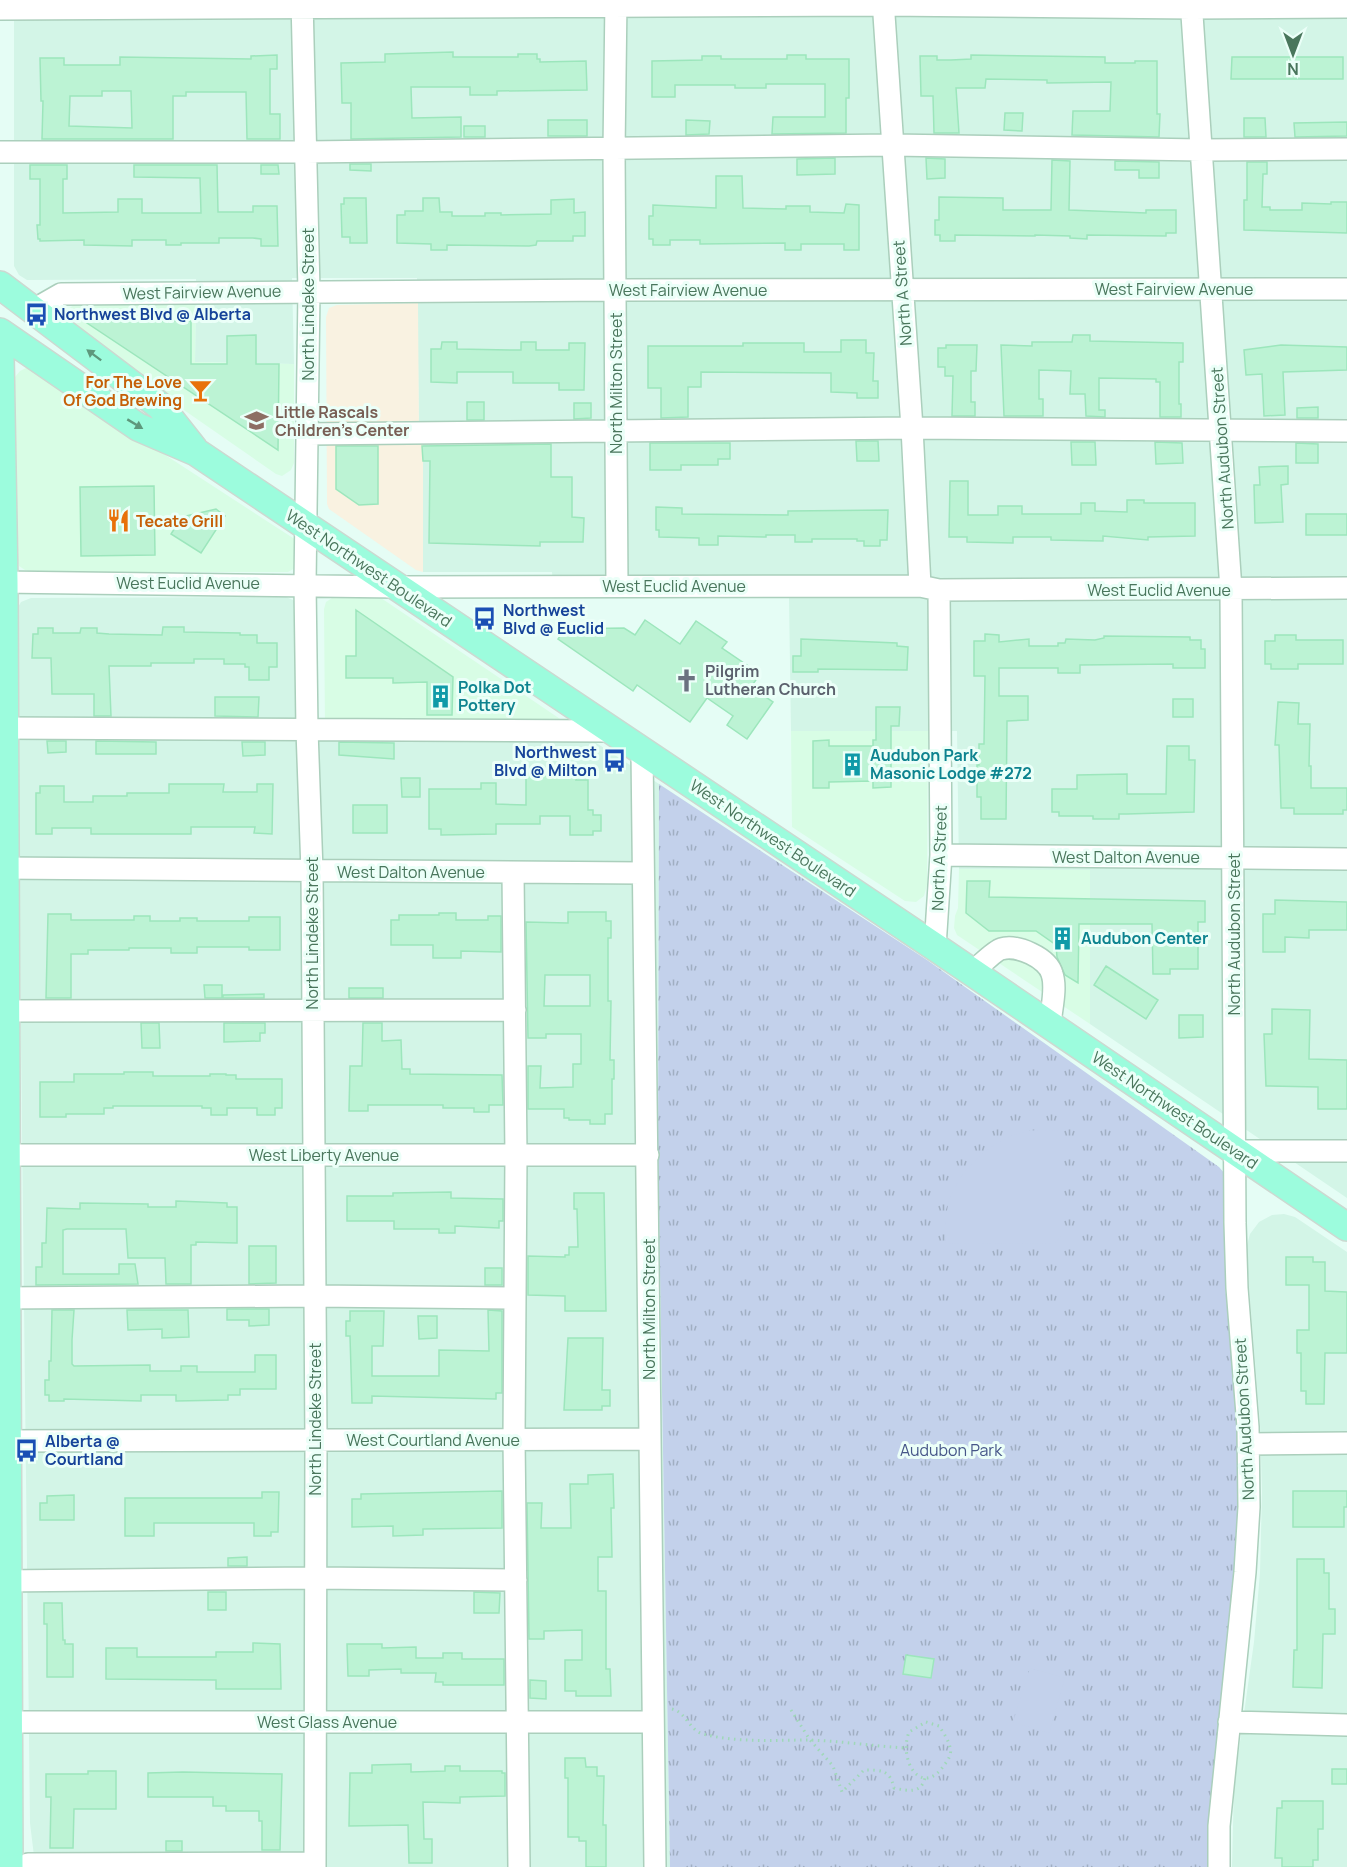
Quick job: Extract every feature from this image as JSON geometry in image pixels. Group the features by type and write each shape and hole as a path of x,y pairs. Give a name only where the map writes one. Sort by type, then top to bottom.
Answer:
{"main road":[{"name":"West Northwest Boulevard","path":"0,285 160,406 196,452"},
{"name":"West Northwest Boulevard","path":"0,332 138,427 196,452 935,947 1347,1227"},
{"path":"0,355 4,1722 23,1849 22,1866"}],"street":[{"path":"0,9 302,4 883,2 1347,7"},
{"name":"North A Street","path":"883,2 912,428 930,588 941,855 935,947"},
{"name":"North Milton Street","path":"616,3 614,150 617,585"},
{"name":"North Lindeke Street","path":"302,4 309,291 305,584 312,871 316,1440 315,1865"},
{"name":"North Audubon Street","path":"1191,4 1222,431 1231,590 1237,1288 1249,1444 1249,1508 1245,1572 1219,1826 1219,1867"},
{"path":"0,152 614,150 892,145 1201,150 1347,149"},
{"name":"West Fairview Avenue","path":"33,310 61,294 309,291 1347,289"},
{"path":"308,434 912,428 1347,431"},
{"name":"West Euclid Avenue","path":"2,582 305,584 399,587 617,585 1231,590 1347,588"},
{"path":"2,728 611,731"},
{"name":"North Milton Street","path":"642,751 650,1439 660,1715 655,1867"},
{"name":"West Dalton Avenue","path":"941,855 1347,859"},
{"name":"West Dalton Avenue","path":"3,868 642,873"},
{"path":"513,873 516,1155 514,1439 519,1867"},
{"path":"972,972 1001,949 1020,949 1044,961 1052,973 1050,1025"},
{"path":"3,1011 514,1010"},
{"path":"1235,1151 1347,1151"},
{"name":"West Liberty Avenue","path":"3,1155 648,1155"},
{"path":"3,1298 314,1296 515,1298"},
{"name":"West Courtland Avenue","path":"4,1441 650,1439"},
{"path":"1249,1444 1347,1443"},
{"path":"4,1581 316,1578 516,1580"},
{"name":"West Glass Avenue","path":"4,1722 518,1722 660,1715"},
{"path":"1229,1722 1347,1725"},
{"path":"22,1866 315,1865"}],"path":[{"path":"791,1710 810,1740 833,1766 842,1792 864,1770 886,1773 891,1777 894,1788 910,1791 923,1785 926,1778"},
{"path":"660,1715 681,1712 693,1727 705,1734 736,1738 810,1740 905,1748"},
{"path":"926,1722 939,1726 950,1745 951,1752 939,1774 926,1778 914,1772 905,1755 905,1748 909,1732 926,1722"}],"shaded area":[{"path":"14,0 1347,0 1347,1198 1090,1024 1090,871 959,869 957,731 791,731 789,598 554,598 552,572 423,572 423,438 419,438 417,278 292,278 294,364 195,362 196,279 27,280 19,275 14,266"},
{"path":"418,303 419,437 423,438 423,572 416,570 329,509 327,504 326,317 329,308 337,305"},
{"path":"74,305 196,305 195,362 294,364 294,463 291,470 282,476 276,474 70,331 65,324 64,316"},
{"path":"26,368 33,369 296,540 295,568 288,572 34,572 19,566 16,559 15,377"},
{"path":"286,597 293,600 298,608 301,727 575,729 659,784 658,1154 670,1867 39,1867 34,1856 30,1823 16,611 21,602 31,598"},
{"path":"332,598 381,598 575,729 325,728 324,609 326,602"},
{"path":"791,731 928,731 927,885 924,896 916,902 905,901 792,827"},
{"path":"959,869 1090,870 1090,1024 957,935 954,928 958,908"},
{"path":"1284,1214 1295,1217 1347,1252 1347,1867 1232,1867 1234,1785 1254,1642 1260,1573 1262,1492 1260,1423 1246,1249 1250,1234 1259,1222 1272,1215"}],"green space":[{"name":"Audubon Park","path":"659,784 927,960 1219,1167 1225,1174 1225,1285 1240,1442 1239,1554 1211,1867 670,1867 658,1154"},
{"path":"1033,1131 1061,1131 1061,1236 1055,1243 946,1244 946,1219 950,1198 964,1173 975,1161 986,1151 1011,1136"},
{"path":"1030,1668 1065,1678 1049,1733 1013,1722"}],"building":[{"path":"453,52 453,57 518,57 518,54 537,54 540,62 586,61 587,90 497,91 497,95 470,95 470,87 411,87 412,118 461,117 461,137 351,139 351,103 342,103 341,63 385,62 385,54"},
{"path":"277,55 277,69 270,69 270,114 280,114 280,139 247,139 246,92 186,92 186,96 173,96 173,139 42,139 43,101 41,101 40,58 64,58 64,65 120,65 120,57 251,59 251,56","holes":["102,91 131,91 132,128 69,126 70,96 102,96"]},
{"path":"787,55 806,55 806,59 849,59 846,133 772,134 773,117 825,117 825,84 766,84 766,88 735,88 735,85 675,85 675,97 652,97 652,61 702,60 702,56 721,56 721,59 787,59"},
{"path":"971,55 1105,57 1105,63 1157,61 1159,137 1072,135 1073,111 1110,111 1111,82 1047,83 1047,80 986,79 985,88 956,88 959,133 934,133 933,96 921,96 920,56 937,56 937,60 951,60 971,59"},
{"path":"1232,57 1343,57 1343,79 1231,79"},
{"path":"1005,113 1023,113 1022,131 1004,130"},
{"path":"1244,118 1265,118 1266,137 1244,137"},
{"path":"548,120 587,120 587,136 548,136"},
{"path":"686,120 710,121 709,134 686,135"},
{"path":"1347,122 1347,136 1295,137 1294,123"},
{"path":"464,126 485,126 485,137 464,137"},
{"path":"835,158 835,174 797,175 797,159"},
{"path":"926,158 945,159 945,178 927,179"},
{"path":"1052,160 1070,161 1069,210 1146,213 1146,210 1176,210 1176,233 1166,233 1166,236 1087,235 1087,239 1070,238 1070,236 955,235 955,241 940,241 940,235 935,235 935,220 939,220 939,197 1003,198 1003,210 1051,210"},
{"path":"1115,161 1159,162 1159,178 1139,178 1139,170 1115,170"},
{"path":"1247,162 1267,162 1267,174 1263,174 1262,207 1270,207 1270,210 1302,210 1302,203 1347,202 1347,233 1244,230"},
{"path":"350,164 371,164 371,171 350,170"},
{"path":"30,165 67,165 67,179 63,179 63,213 118,212 118,199 142,199 142,213 201,213 200,178 134,177 134,165 217,165 218,212 253,212 253,206 277,206 278,246 261,246 261,239 253,238 219,238 219,243 181,243 181,245 166,245 166,240 132,240 132,246 84,245 84,240 40,241 37,225 40,225 40,179 30,179"},
{"path":"261,165 278,165 279,174 261,174"},
{"path":"716,176 742,176 743,208 786,209 786,206 810,206 810,212 844,213 846,204 859,205 859,250 844,250 844,244 801,244 801,250 785,250 785,243 700,244 700,240 670,240 670,245 653,245 653,239 649,239 649,216 653,216 653,205 716,208"},
{"path":"344,198 366,198 367,243 350,243 350,237 342,237 341,204 344,204"},
{"path":"423,198 439,198 440,212 452,212 452,216 485,216 485,213 551,214 551,200 574,199 574,213 585,212 585,236 573,236 573,241 537,241 536,245 529,246 447,245 447,250 431,250 431,244 397,243 397,215 405,215 405,211 423,211"},
{"path":"84,321 191,321 191,364 227,364 227,336 256,335 256,364 279,364 278,450"},
{"path":"1073,335 1090,335 1090,341 1183,343 1183,362 1179,362 1181,417 1160,417 1160,382 1156,382 1156,379 1099,378 1099,410 1105,410 1105,417 1086,416 1085,394 1070,394 1071,371 1039,370 1039,399 1043,399 1043,416 1004,416 1001,345 1032,346 1032,342 1072,342"},
{"path":"841,340 866,340 866,353 874,353 873,381 878,381 878,398 857,398 857,393 831,392 831,373 701,372 701,387 688,387 688,417 661,418 661,388 648,388 648,346 743,346 743,343 804,343 804,352 841,352"},
{"path":"442,342 457,342 457,349 513,350 521,350 521,342 536,342 536,350 569,350 569,343 585,343 584,390 559,390 559,383 513,383 513,372 457,372 457,383 431,382 431,349 441,349"},
{"path":"946,345 977,345 976,371 971,371 971,402 975,402 975,416 952,416 953,376 945,376 945,367 938,367 938,348 946,348"},
{"path":"1281,345 1347,347 1347,370 1283,372 1285,415 1264,416 1262,374 1246,375 1244,350"},
{"path":"467,402 484,402 484,420 467,420"},
{"path":"574,403 591,403 591,418 574,419"},
{"path":"1318,407 1318,418 1297,418 1297,408"},
{"path":"856,441 878,441 879,461 857,461"},
{"path":"1071,442 1095,442 1096,465 1072,465"},
{"path":"1155,442 1182,443 1183,463 1156,464"},
{"path":"650,443 730,443 730,459 718,459 718,465 681,465 681,470 650,470"},
{"path":"1296,443 1318,444 1318,463 1296,463"},
{"path":"551,444 551,477 572,477 572,517 584,518 583,542 540,542 540,546 429,543 430,461 423,461 422,446"},
{"path":"336,446 378,446 378,504 359,505 336,489"},
{"path":"1288,466 1288,484 1281,485 1283,522 1255,523 1254,485 1260,485 1259,467"},
{"path":"950,481 968,481 968,515 998,515 998,506 1022,506 1022,514 1081,514 1081,503 1095,503 1095,511 1127,512 1127,500 1144,500 1144,503 1195,503 1195,536 1148,537 1148,540 1103,536 1103,541 1013,537 1013,543 967,542 967,537 949,537"},
{"name":"Tecate Grill","path":"154,486 155,555 81,556 80,487"},
{"path":"656,507 682,508 682,514 788,515 788,511 888,510 887,540 880,540 880,546 864,546 864,541 857,541 857,539 812,539 812,542 795,542 795,535 718,536 718,545 699,545 699,538 659,537 659,530 656,530"},
{"path":"216,509 225,516 201,553 171,534 182,517"},
{"path":"1306,514 1347,514 1347,535 1306,535"},
{"path":"356,610 453,677 452,715 427,715 427,682 393,683 393,678 346,678 346,656 356,656"},
{"name":"Pilgrim Lutheran Church","path":"645,620 680,644 696,621 727,642 722,648 760,674 751,687 773,702 747,739 727,725 733,716 707,698 690,722 637,685 633,691 558,639 565,629 624,628 635,635"},
{"path":"163,627 184,627 184,632 257,635 257,643 277,643 277,667 269,667 269,680 249,680 249,667 245,667 245,664 224,664 224,659 194,659 194,663 151,663 151,666 109,666 111,716 94,716 94,694 52,694 51,658 32,658 33,634 38,634 38,628 53,628 53,633 80,633 81,628 97,628 97,633 162,635"},
{"path":"985,634 999,635 999,642 1029,639 1029,646 1058,646 1058,643 1065,643 1066,639 1095,640 1104,638 1104,636 1190,637 1190,640 1201,640 1201,649 1205,649 1205,668 1173,668 1173,664 1080,665 1080,673 1058,673 1058,668 999,668 999,696 1028,696 1028,720 1007,721 1006,819 981,819 981,797 977,797 977,765 979,765 979,744 984,744 985,676 974,676 974,641 985,641"},
{"path":"1275,635 1296,635 1296,640 1343,640 1343,664 1298,664 1298,669 1271,669 1271,664 1265,664 1265,641 1275,641"},
{"path":"801,639 897,643 897,646 908,647 907,670 818,669 818,672 793,672 793,656 801,656"},
{"path":"215,697 259,697 258,717 215,716"},
{"path":"1173,699 1193,699 1193,717 1173,717"},
{"path":"1278,702 1299,703 1298,724 1310,724 1311,788 1347,788 1347,810 1343,810 1343,814 1294,814 1294,808 1281,808 1279,745 1275,745"},
{"name":"Audubon Park Masonic Lodge #272","path":"876,707 900,707 899,726 891,726 891,787 873,788 873,781 829,782 829,788 813,788 813,741 829,740 829,746 873,746 873,740 876,740"},
{"path":"47,741 66,741 66,752 48,753"},
{"path":"96,741 156,742 156,754 96,754"},
{"path":"242,742 265,742 265,755 243,756"},
{"path":"339,742 394,743 394,759 339,755"},
{"path":"1167,746 1189,746 1189,760 1195,760 1194,812 1119,814 1119,819 1093,819 1093,816 1059,816 1059,812 1052,812 1052,789 1077,789 1077,775 1127,774 1127,794 1166,794"},
{"path":"526,773 565,774 565,776 577,777 576,780 588,780 588,810 593,810 593,815 601,815 601,831 593,831 593,835 570,835 570,816 540,816 540,824 496,824 496,834 441,835 441,829 429,829 429,789 481,789 481,783 496,783 496,804 526,805"},
{"path":"401,778 420,778 420,797 402,797"},
{"path":"169,784 224,784 223,792 257,792 257,784 273,784 272,834 254,833 255,827 191,827 191,834 91,834 91,828 52,828 52,834 36,834 36,793 40,793 40,786 64,786 64,802 93,802 93,796 169,793"},
{"path":"353,805 387,805 387,833 353,833"},
{"path":"967,881 990,881 989,897 1205,901 1205,922 1198,922 1198,969 1170,969 1170,974 1153,974 1152,924 1079,924 1078,983 1065,975 1057,957 1056,945 1036,931 989,931 966,913"},
{"path":"1275,900 1347,902 1347,930 1309,930 1309,938 1285,937 1285,952 1263,952 1263,914 1275,914"},
{"path":"568,912 606,912 606,921 611,921 611,938 608,938 608,1001 611,1001 610,1060 614,1060 614,1079 612,1079 612,1114 605,1114 605,1124 590,1124 590,1120 569,1120 569,1118 564,1118 564,1109 528,1109 528,1066 541,1066 540,1088 573,1087 573,1064 581,1064 581,1034 546,1034 546,1038 528,1038 526,922 568,923","holes":["545,975 590,975 590,1006 544,1006"]},
{"path":"439,913 456,913 456,920 488,920 488,916 501,916 501,952 461,951 461,958 433,958 433,945 391,945 391,920 399,920 399,915 439,915"},
{"path":"48,914 71,914 71,920 134,920 134,916 150,916 150,921 180,921 180,918 197,918 197,921 249,921 249,917 280,917 280,950 249,950 249,947 197,947 197,953 171,953 171,948 88,950 88,954 71,954 71,998 46,998"},
{"path":"1106,966 1158,1000 1146,1019 1094,985"},
{"path":"204,985 222,985 222,998 205,998"},
{"path":"349,988 383,988 383,998 349,998"},
{"path":"264,994 264,998 223,998 223,995"},
{"path":"1272,1009 1310,1010 1309,1059 1347,1060 1347,1109 1318,1109 1318,1087 1266,1086 1264,1034 1272,1034"},
{"path":"1179,1015 1203,1015 1203,1037 1179,1038"},
{"path":"141,1023 159,1023 160,1048 142,1048"},
{"path":"224,1023 265,1023 265,1033 260,1033 260,1041 224,1042"},
{"path":"363,1023 382,1023 382,1041 401,1040 402,1069 410,1069 410,1074 502,1075 503,1105 489,1105 489,1112 474,1112 474,1108 443,1108 443,1105 368,1105 368,1111 349,1111 350,1066 362,1066"},
{"path":"124,1072 153,1072 153,1076 226,1074 236,1075 236,1079 282,1079 282,1108 275,1108 275,1115 257,1115 257,1108 227,1108 227,1115 211,1115 211,1108 202,1108 202,1106 113,1106 113,1108 104,1108 104,1114 40,1117 40,1082 74,1082 74,1074 124,1074"},
{"path":"451,1192 451,1198 503,1199 503,1221 499,1221 499,1228 455,1226 455,1233 439,1233 439,1229 394,1229 394,1221 347,1221 347,1196"},
{"path":"574,1193 604,1193 606,1311 565,1311 565,1296 528,1295 528,1256 565,1257 569,1255 569,1247 578,1247 577,1209 574,1209"},
{"path":"176,1201 227,1203 227,1207 237,1207 237,1243 196,1242 196,1245 191,1245 191,1284 166,1284 165,1258 128,1258 126,1229 67,1229 63,1230 63,1274 119,1274 119,1264 135,1264 138,1284 36,1285 36,1267 42,1267 42,1243 46,1243 47,1208 80,1209 80,1203 148,1204 148,1207 176,1207"},
{"path":"249,1246 276,1246 276,1283 249,1284"},
{"path":"1286,1257 1313,1257 1313,1262 1325,1262 1325,1291 1347,1292 1347,1353 1325,1353 1324,1404 1306,1404 1306,1391 1301,1391 1301,1353 1297,1353 1297,1330 1309,1330 1309,1285 1286,1285"},
{"path":"485,1268 502,1268 502,1285 485,1285"},
{"path":"227,1309 269,1309 269,1325 249,1326 249,1320 227,1320"},
{"path":"52,1310 74,1310 72,1364 74,1366 150,1365 150,1371 181,1371 181,1366 197,1366 197,1372 255,1372 255,1355 276,1355 276,1389 240,1389 240,1395 228,1395 228,1400 176,1401 176,1395 141,1395 141,1401 64,1399 64,1401 49,1401 49,1395 45,1395 45,1380 49,1380 49,1361 51,1361"},
{"path":"127,1310 188,1310 189,1337 162,1338 162,1329 128,1330"},
{"path":"488,1310 502,1311 502,1393 496,1393 496,1399 372,1396 372,1403 352,1403 350,1336 346,1336 346,1321 350,1321 350,1311 384,1311 383,1346 372,1346 372,1376 439,1376 439,1350 489,1351"},
{"path":"418,1316 437,1316 437,1338 419,1339"},
{"path":"568,1338 603,1338 602,1390 610,1390 610,1406 602,1406 602,1410 564,1410"},
{"path":"613,1474 612,1557 598,1557 598,1591 606,1591 606,1669 610,1669 611,1696 576,1696 576,1691 565,1691 565,1660 582,1660 582,1630 544,1631 544,1639 529,1639 527,1503 542,1503 541,1528 571,1528 570,1484 588,1484 588,1475"},
{"path":"502,1491 502,1528 423,1529 423,1535 393,1536 393,1526 352,1527 352,1499 361,1499 361,1494"},
{"path":"1293,1491 1347,1491 1344,1527 1293,1527"},
{"path":"262,1492 279,1492 278,1532 271,1532 271,1536 254,1536 254,1523 154,1523 154,1536 125,1536 125,1498 262,1498"},
{"path":"74,1495 74,1520 40,1520 40,1503 47,1503 47,1496"},
{"path":"247,1557 247,1566 228,1566 228,1558"},
{"path":"1297,1559 1324,1559 1324,1573 1329,1573 1329,1609 1335,1609 1335,1634 1323,1634 1322,1688 1293,1687 1294,1650 1297,1650"},
{"path":"208,1592 226,1592 226,1610 208,1610"},
{"path":"474,1592 500,1593 499,1613 474,1613"},
{"path":"44,1603 62,1603 63,1640 65,1644 73,1644 73,1677 47,1677 47,1624 44,1624"},
{"path":"253,1643 280,1644 281,1689 216,1689 216,1680 106,1679 106,1648 137,1648 137,1657 216,1657 216,1652 253,1652"},
{"path":"347,1644 382,1644 382,1648 416,1647 416,1658 443,1658 443,1653 462,1653 462,1659 504,1659 504,1685 443,1685 443,1682 435,1682 436,1673 401,1673 401,1669 369,1670 369,1676 348,1676"},
{"path":"906,1655 934,1659 931,1678 903,1674"},
{"path":"530,1680 546,1681 546,1699 530,1698"},
{"path":"565,1758 585,1758 586,1767 597,1767 597,1776 604,1776 603,1825 606,1825 606,1867 586,1867 586,1841 579,1841 579,1837 568,1837 568,1778 565,1778"},
{"path":"411,1764 411,1772 445,1771 445,1766 460,1766 460,1771 502,1771 505,1773 505,1796 460,1797 460,1803 423,1802 424,1839 432,1839 432,1863 409,1863 408,1825 349,1826 350,1773 372,1773 372,1765"},
{"path":"1332,1769 1347,1769 1347,1784 1332,1784"},
{"path":"88,1771 116,1771 116,1809 74,1809 73,1848 50,1848 51,1797 46,1797 46,1774 88,1774"},
{"path":"148,1773 282,1774 280,1850 262,1850 262,1821 259,1821 259,1811 226,1811 226,1806 213,1806 213,1797 148,1797"},
{"path":"1282,1801 1323,1801 1323,1829 1318,1829 1318,1860 1313,1860 1313,1867 1282,1867 1282,1858 1275,1858 1277,1808 1282,1808"},
{"path":"166,1841 182,1841 182,1851 166,1851"}],"place":[{"name":"Northwest Blvd @ Alberta","path":"36,314"},
{"name":"For The Love Of God Brewing","path":"200,391"},
{"name":"Little Rascals Children's Center","path":"257,421"},
{"name":"Tecate Grill","path":"118,521"},
{"name":"Northwest Blvd @ Euclid","path":"485,619"},
{"name":"Pilgrim Lutheran Church","path":"687,680"},
{"name":"Polka Dot Pottery","path":"440,696"},
{"name":"Northwest Blvd @ Milton","path":"615,761"},
{"name":"Audubon Park Masonic Lodge #272","path":"852,764"},
{"name":"Audubon Center","path":"1063,938"},
{"name":"Alberta @ Courtland","path":"27,1450"}]}
